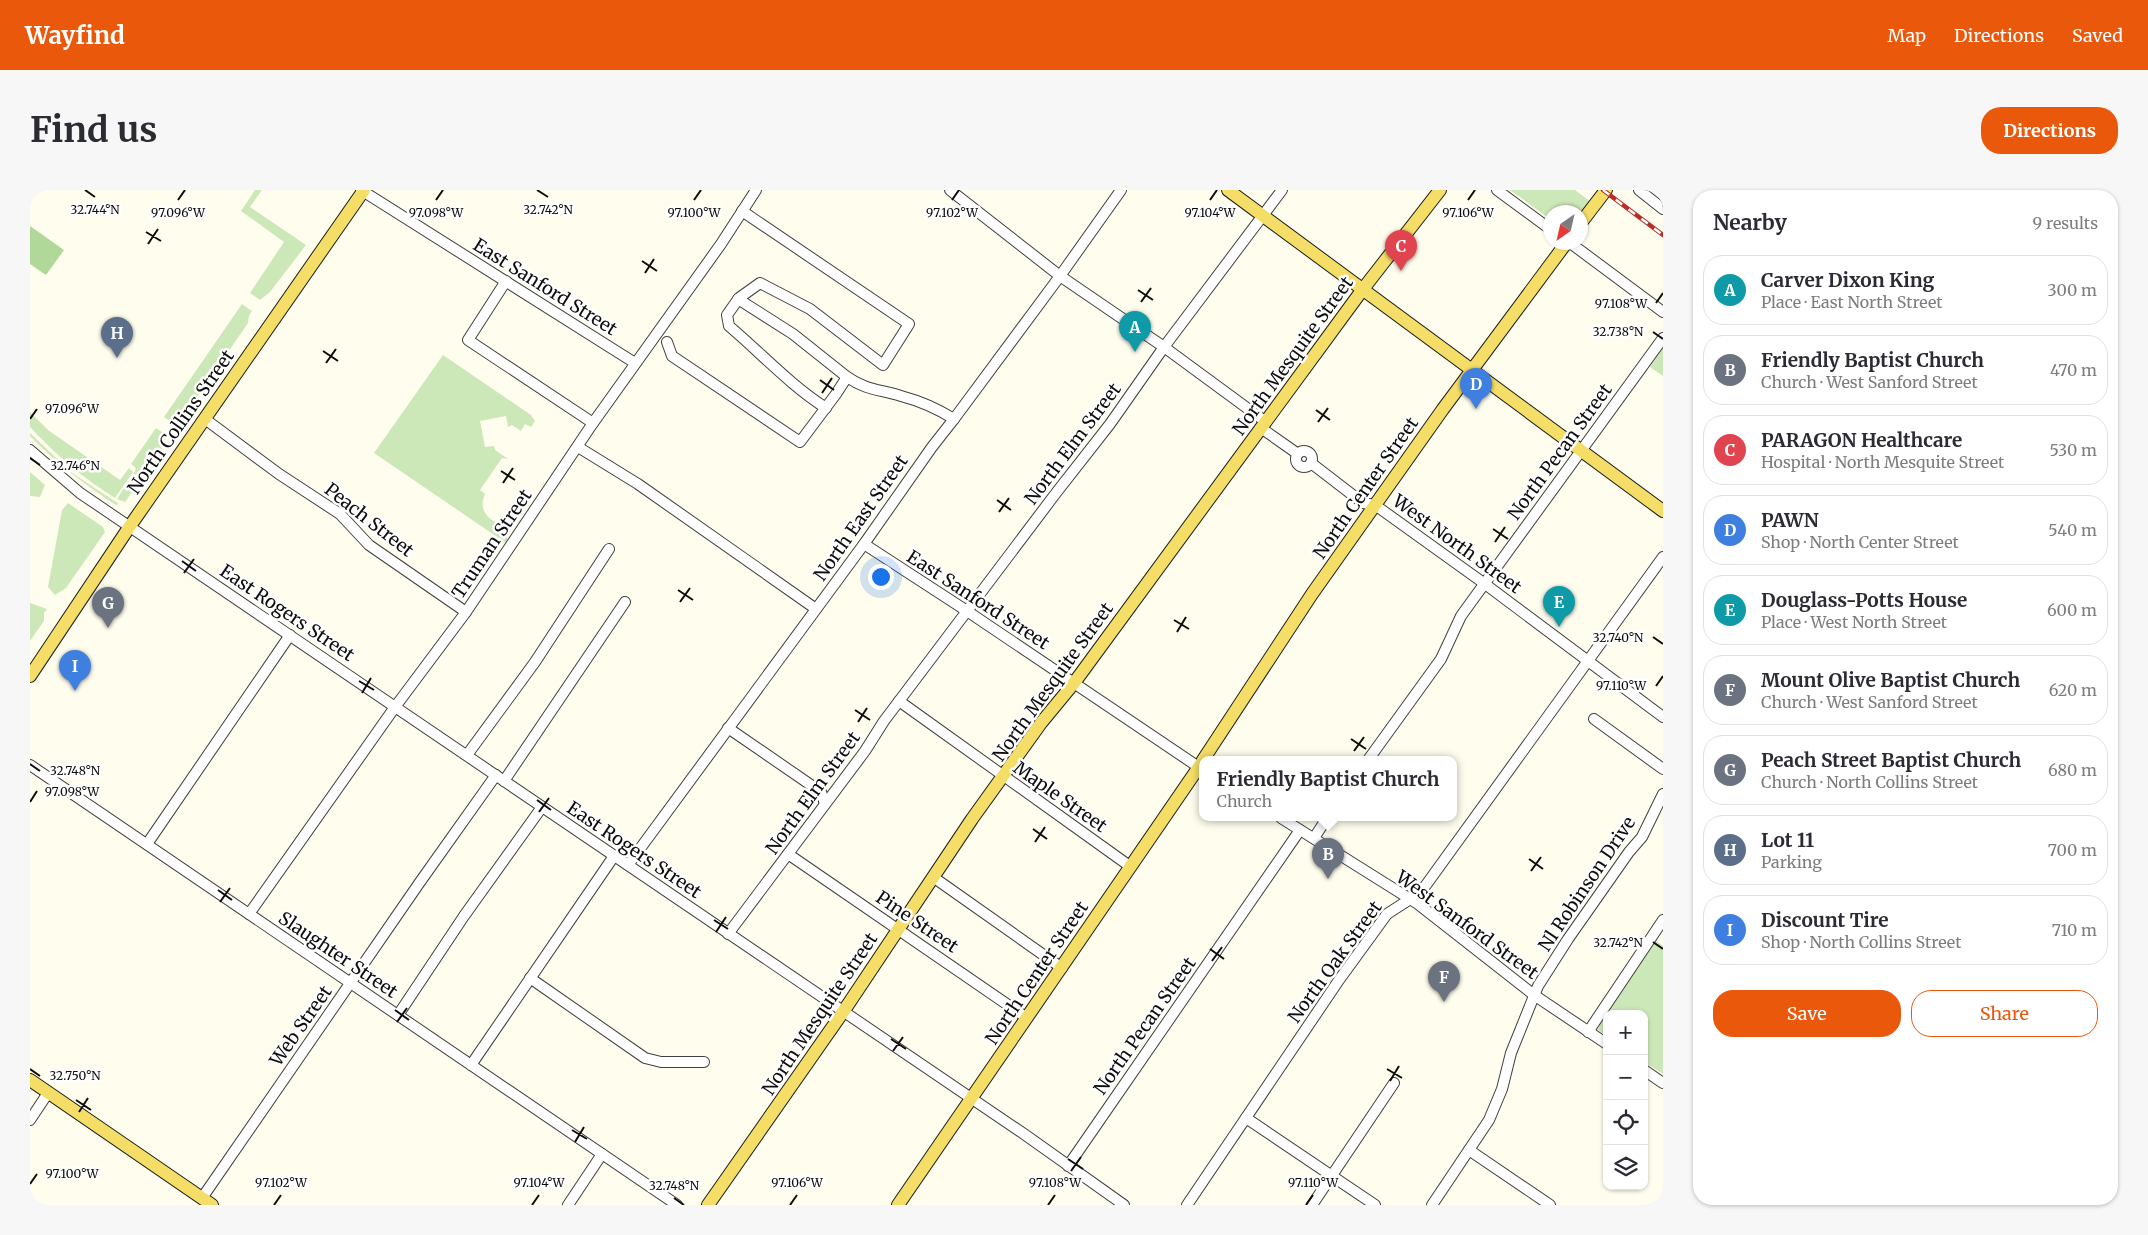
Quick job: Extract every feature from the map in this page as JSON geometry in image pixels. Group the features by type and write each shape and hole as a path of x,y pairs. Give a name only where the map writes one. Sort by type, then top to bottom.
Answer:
{"main road":[{"name":"North Collins Street","path":"30,676 130,526 363,190"},
{"path":"1228,190 1663,511"},
{"name":"North Mesquite Street","path":"708,1205 843,1012 972,820 1041,723 1074,683 1363,289 1440,190"},
{"path":"1588,214 1606,190"},
{"name":"North Center Street","path":"1207,756 1312,594 1471,370 1562,250"},
{"name":"North Center Street","path":"898,1205 1199,768"},
{"path":"30,1080 207,1201"}],"street":[{"name":"East Sanford Street","path":"363,190 635,363"},
{"name":"Truman Street","path":"249,914 466,612 593,423 756,190"},
{"path":"950,190 1060,276 1164,347 1263,425"},
{"name":"North East Street","path":"628,865 1121,190"},
{"name":"North Elm Street","path":"728,934 899,701 1110,424 1164,347 1282,190"},
{"path":"1497,190 1543,224"},
{"path":"1639,190 1663,209"},
{"path":"742,211 909,324 883,365 810,309 760,282 738,299 727,315 728,326 767,359 787,379 826,408"},
{"path":"1579,250 1663,312"},
{"path":"506,281 468,340 593,423"},
{"path":"738,299 794,334 862,387 901,395 938,409 954,419"},
{"name":"North Pecan Street","path":"1371,756 1441,660 1461,616 1663,338"},
{"path":"667,342 672,356 800,442 847,377"},
{"name":"Peach Street","path":"205,419 278,474 340,514 369,545 466,612"},
{"name":"West North Street","path":"1263,425 1298,454 1297,462 1300,466 1306,467 1311,464 1363,503 1375,506 1485,584 1663,717"},
{"path":"578,447 638,484 816,609"},
{"name":"East Rogers Street","path":"30,450 80,492 1124,1205"},
{"name":"East Sanford Street","path":"864,544 967,610 1074,683 1199,762"},
{"path":"467,756 535,662 609,549"},
{"name":"North Oak Street","path":"1187,1205 1338,980 1387,914 1418,894 1426,885 1663,557"},
{"name":"Web Street","path":"207,1201 350,983 500,778 625,602"},
{"path":"147,844 290,635"},
{"name":"Maple Street","path":"899,701 1131,867"},
{"path":"1594,720 1663,769"},
{"path":"728,728 821,792 825,804"},
{"name":"Slaughter Street","path":"30,765 677,1205"},
{"name":"Nl Robinson Drive","path":"1432,1205 1489,1120 1502,1089 1511,1053 1534,994 1568,939 1629,852 1642,837 1663,794"},
{"path":"398,1015 542,807"},
{"name":"West Sanford Street","path":"1286,821 1418,904 1534,994 1603,1041"},
{"path":"1314,838 1325,821"},
{"name":"North Pecan Street","path":"1068,1166 1300,830"},
{"name":"Pine Street","path":"788,854 1027,1018"},
{"path":"471,1065 614,856"},
{"path":"933,877 1062,968"},
{"path":"1588,1032 1663,920"},
{"path":"530,978 645,1058 661,1062 704,1062"},
{"path":"1648,1073 1663,1083"},
{"path":"1312,1205 1394,1083"},
{"path":"30,1120 48,1093"},
{"path":"1246,1118 1375,1205"},
{"path":"1469,1150 1550,1205"},
{"path":"568,1205 602,1154"}],"green space":[{"path":"255,190 262,190 250,207 306,245 270,292 260,300 250,293 284,242 241,211"},
{"path":"1510,190 1575,190 1591,202 1588,206 1543,205 1543,214"},
{"path":"30,226 64,250 46,275 30,264"},
{"path":"242,304 252,311 248,323 184,416 177,419 174,424 164,417"},
{"path":"1663,348 1663,376 1650,367"},
{"path":"443,355 531,415 535,421 531,427 525,424 521,431 512,425 508,427 506,416 480,421 485,447 494,446 495,450 508,459 502,458 480,490 485,494 484,511 505,531 507,536 506,543 374,453"},
{"path":"30,412 48,430 120,480 129,468 133,472 115,498 81,474 30,427"},
{"path":"156,428 166,435 162,449 125,502 117,499 135,471 136,468 131,464"},
{"path":"30,433 72,473 119,504 116,505 71,473 40,446 30,436"},
{"path":"30,472 45,485 40,497 30,496"},
{"path":"68,503 103,527 105,532 66,588 55,595 48,587 62,510"},
{"path":"30,603 47,609 44,613 44,621 30,641"},
{"path":"1655,940 1663,946 1663,1074 1648,1065 1648,1010 1607,1010"},
{"path":"1603,1016 1603,1033 1595,1028"}],"railway":[{"path":"1603,190 1663,235"}],"place":[{"name":"PARAGON Healthcare","path":"1401,271"},
{"name":"Carver Dixon King","path":"1135,352"},
{"name":"Lot 11","path":"117,358"},
{"name":"PAWN","path":"1476,409"},
{"name":"Douglass-Potts House","path":"1559,627"},
{"name":"Peach Street Baptist Church","path":"108,628"},
{"name":"Discount Tire","path":"75,691"},
{"name":"Friendly Baptist Church","path":"1328,879"},
{"name":"Mount Olive Baptist Church","path":"1444,1002"}]}
